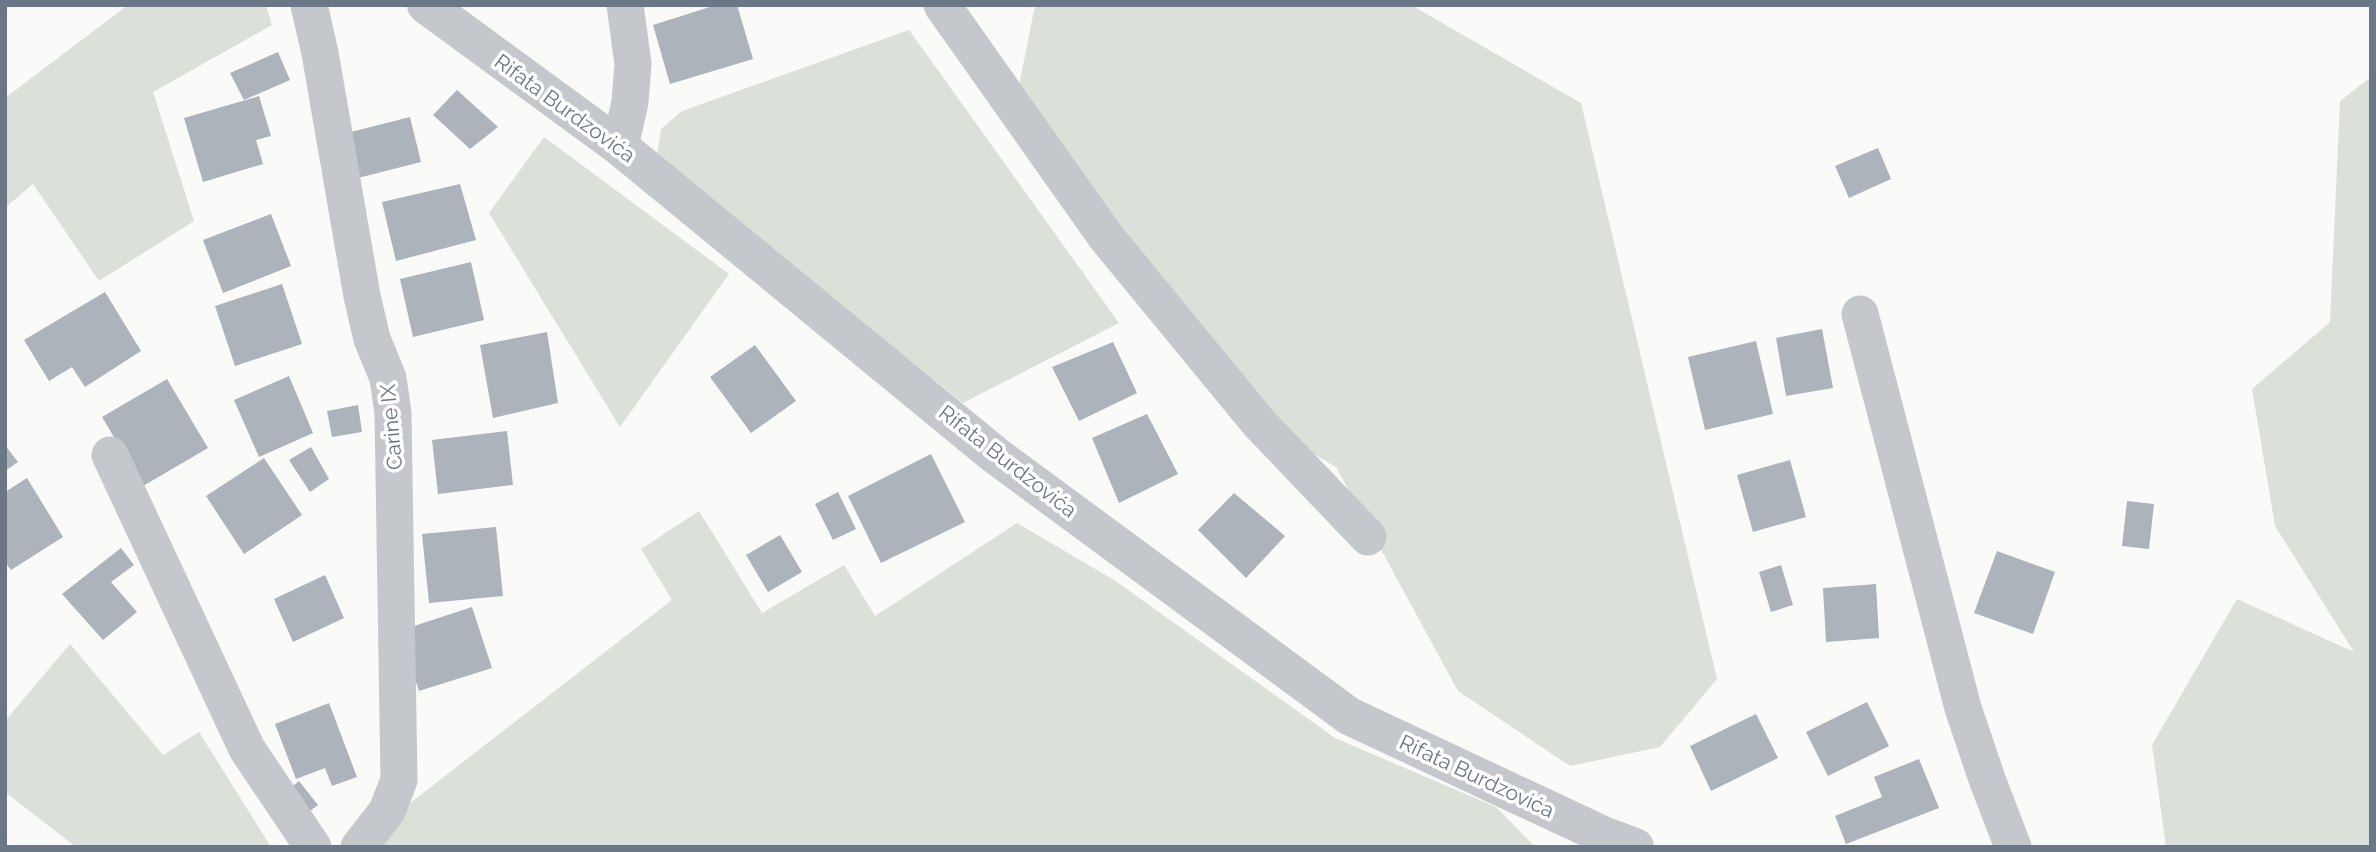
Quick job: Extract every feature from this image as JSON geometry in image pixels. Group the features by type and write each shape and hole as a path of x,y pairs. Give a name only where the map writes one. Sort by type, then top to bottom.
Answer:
{"street":[{"name":"Carine IX","path":"309,5 320,53 362,296 372,339 388,378 394,412 399,780 387,811 359,847"},
{"name":"Rifata Burdzovića","path":"425,5 620,147 995,454 1349,716 1617,843"},
{"path":"620,147 630,102 633,64 625,5"},
{"path":"942,5 1106,237 1259,423 1368,537"},
{"path":"1860,314 1964,708 2013,847"},
{"path":"110,455 247,749 313,847"}],"shaded area":[{"path":"128,5 266,5 272,25 153,92 194,221 99,281 33,184 5,208 5,98"},
{"path":"1037,5 1411,5 1581,103 1717,679 1660,747 1570,766 1458,691 1336,467 1246,415 1019,86"},
{"path":"909,30 1119,323 963,403 657,156 661,129 682,111"},
{"path":"2371,77 2371,847 2166,847 2152,745 2237,599 2354,652 2275,526 2252,389 2330,322 2340,101"},
{"path":"544,137 729,274 620,427 489,213"},
{"path":"699,511 762,613 844,565 875,616 1017,523 1114,580 1335,738 1496,807 1535,847 366,847 387,821 672,600 641,549"},
{"path":"70,644 163,755 199,732 271,847 76,847 5,792 5,721"}],"building":[{"path":"716,5 737,5 753,59 670,84 653,25"},
{"path":"278,52 290,80 244,100 230,73"},
{"path":"457,90 498,127 470,149 433,115"},
{"path":"259,96 271,136 256,140 263,164 203,182 184,118"},
{"path":"410,117 421,162 358,178 347,133"},
{"path":"1878,148 1891,179 1849,198 1835,166"},
{"path":"460,184 476,240 396,261 382,202"},
{"path":"271,214 291,266 223,293 203,240"},
{"path":"471,262 484,320 413,337 400,279"},
{"path":"282,284 302,344 235,366 215,306"},
{"path":"105,292 141,351 85,387 72,367 49,381 24,340"},
{"path":"1822,329 1833,388 1786,396 1776,338"},
{"path":"547,332 558,403 493,418 480,345"},
{"path":"1756,341 1773,414 1705,430 1688,357"},
{"path":"1113,342 1137,393 1079,421 1052,367"},
{"path":"755,345 796,401 751,433 710,377"},
{"path":"289,376 313,433 259,457 234,400"},
{"path":"167,379 208,448 143,486 102,417"},
{"path":"358,405 362,432 332,437 327,411"},
{"path":"1147,414 1178,474 1119,503 1092,438"},
{"path":"507,431 513,485 438,494 432,440"},
{"path":"5,445 18,462 5,471"},
{"path":"311,447 329,479 310,492 289,460"},
{"path":"931,454 965,522 881,563 848,496"},
{"path":"264,458 302,515 244,554 206,496"},
{"path":"1790,460 1806,517 1753,532 1737,475"},
{"path":"27,478 63,537 11,570 5,562 5,492"},
{"path":"838,492 856,529 833,540 815,504"},
{"path":"1234,493 1285,536 1246,578 1198,530"},
{"path":"2127,501 2154,504 2149,549 2122,546"},
{"path":"496,527 503,596 429,603 422,534"},
{"path":"780,535 802,572 768,592 746,555"},
{"path":"121,548 134,565 111,582 137,612 103,640 62,594"},
{"path":"1997,551 2055,572 2033,634 1974,613"},
{"path":"1781,565 1793,605 1771,612 1759,572"},
{"path":"325,575 344,618 293,642 274,599"},
{"path":"1876,584 1879,638 1826,642 1823,588"},
{"path":"472,607 492,668 419,691 399,631"},
{"path":"1867,702 1889,746 1828,776 1806,732"},
{"path":"329,703 357,777 332,786 325,768 296,779 275,724"},
{"path":"1756,714 1778,758 1711,791 1690,746"},
{"path":"1919,759 1939,808 1846,844 1835,816 1882,797 1874,777"},
{"path":"299,781 318,805 302,817 283,794"}]}
